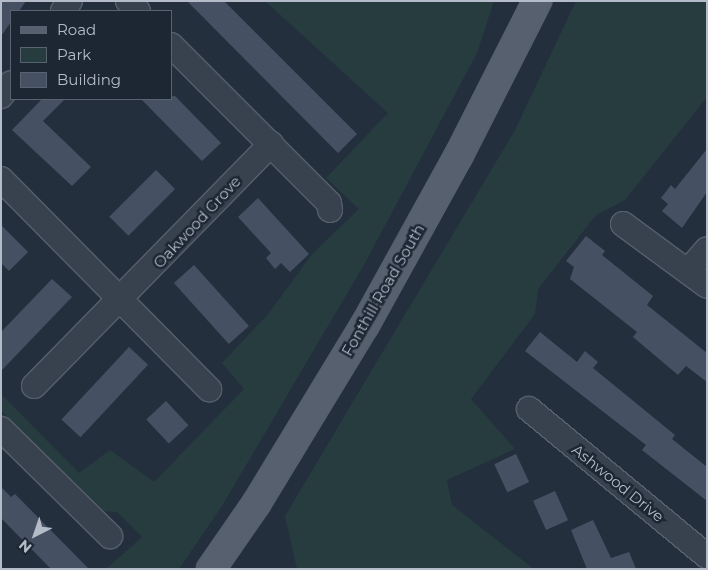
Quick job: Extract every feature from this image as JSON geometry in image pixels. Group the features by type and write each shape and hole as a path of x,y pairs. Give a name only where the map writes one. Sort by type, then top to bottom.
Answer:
{"main road":[{"name":"Fonthill Road South","path":"210,569 256,504 365,324 459,155 537,1"}],"street":[{"path":"128,1 137,10"},
{"path":"172,45 330,203 330,210"},
{"path":"1,96 10,84"},
{"name":"Oakwood Grove","path":"34,386 122,300 271,144"},
{"path":"1,179 209,389"},
{"path":"623,224 707,286"},
{"path":"688,271 707,249"},
{"name":"Ashwood Drive","path":"529,409 707,556"},
{"path":"1,429 110,536"}],"green space":[{"path":"265,1 494,1 477,53 365,263 222,506 179,569 106,569 142,537 117,512 104,511 1,411 1,394 79,473 110,450 154,482 244,389 222,363 269,313 312,254 359,209 326,178 388,113"},
{"path":"576,1 707,1 707,97 625,200 596,215 538,289 535,314 471,399 515,449 447,480 452,505 534,569 297,569 285,516 515,130"}],"building":[{"path":"1,1 26,1 20,10 10,10 10,23 1,36"},
{"path":"187,1 224,1 357,134 338,153"},
{"path":"172,96 175,96 221,143 202,161 142,100 172,100"},
{"path":"41,100 64,100 43,121 91,167 72,186 12,130"},
{"path":"707,149 707,192 682,228 662,211 668,204 661,198 671,185 675,189"},
{"path":"156,170 175,189 128,236 109,217"},
{"path":"258,198 309,254 290,272 281,263 275,269 266,258 271,253 238,217"},
{"path":"1,225 28,252 9,271 1,263"},
{"path":"586,236 605,251 602,255 653,296 647,305 707,353 707,382 686,366 678,375 633,337 637,332 570,279 574,267 566,261"},
{"path":"194,265 249,326 229,344 174,283"},
{"path":"52,279 72,297 1,371 1,332"},
{"path":"540,332 577,362 585,351 598,362 593,368 675,435 672,439 707,467 707,501 642,450 646,445 525,351"},
{"path":"129,347 148,365 80,437 61,419"},
{"path":"166,401 189,425 169,444 146,419"},
{"path":"516,454 529,482 507,492 494,464"},
{"path":"1,487 11,497 15,494 89,569 51,569 1,518"},
{"path":"555,491 568,520 546,530 533,501"},
{"path":"593,520 611,558 629,552 636,569 587,569 571,530"}]}
